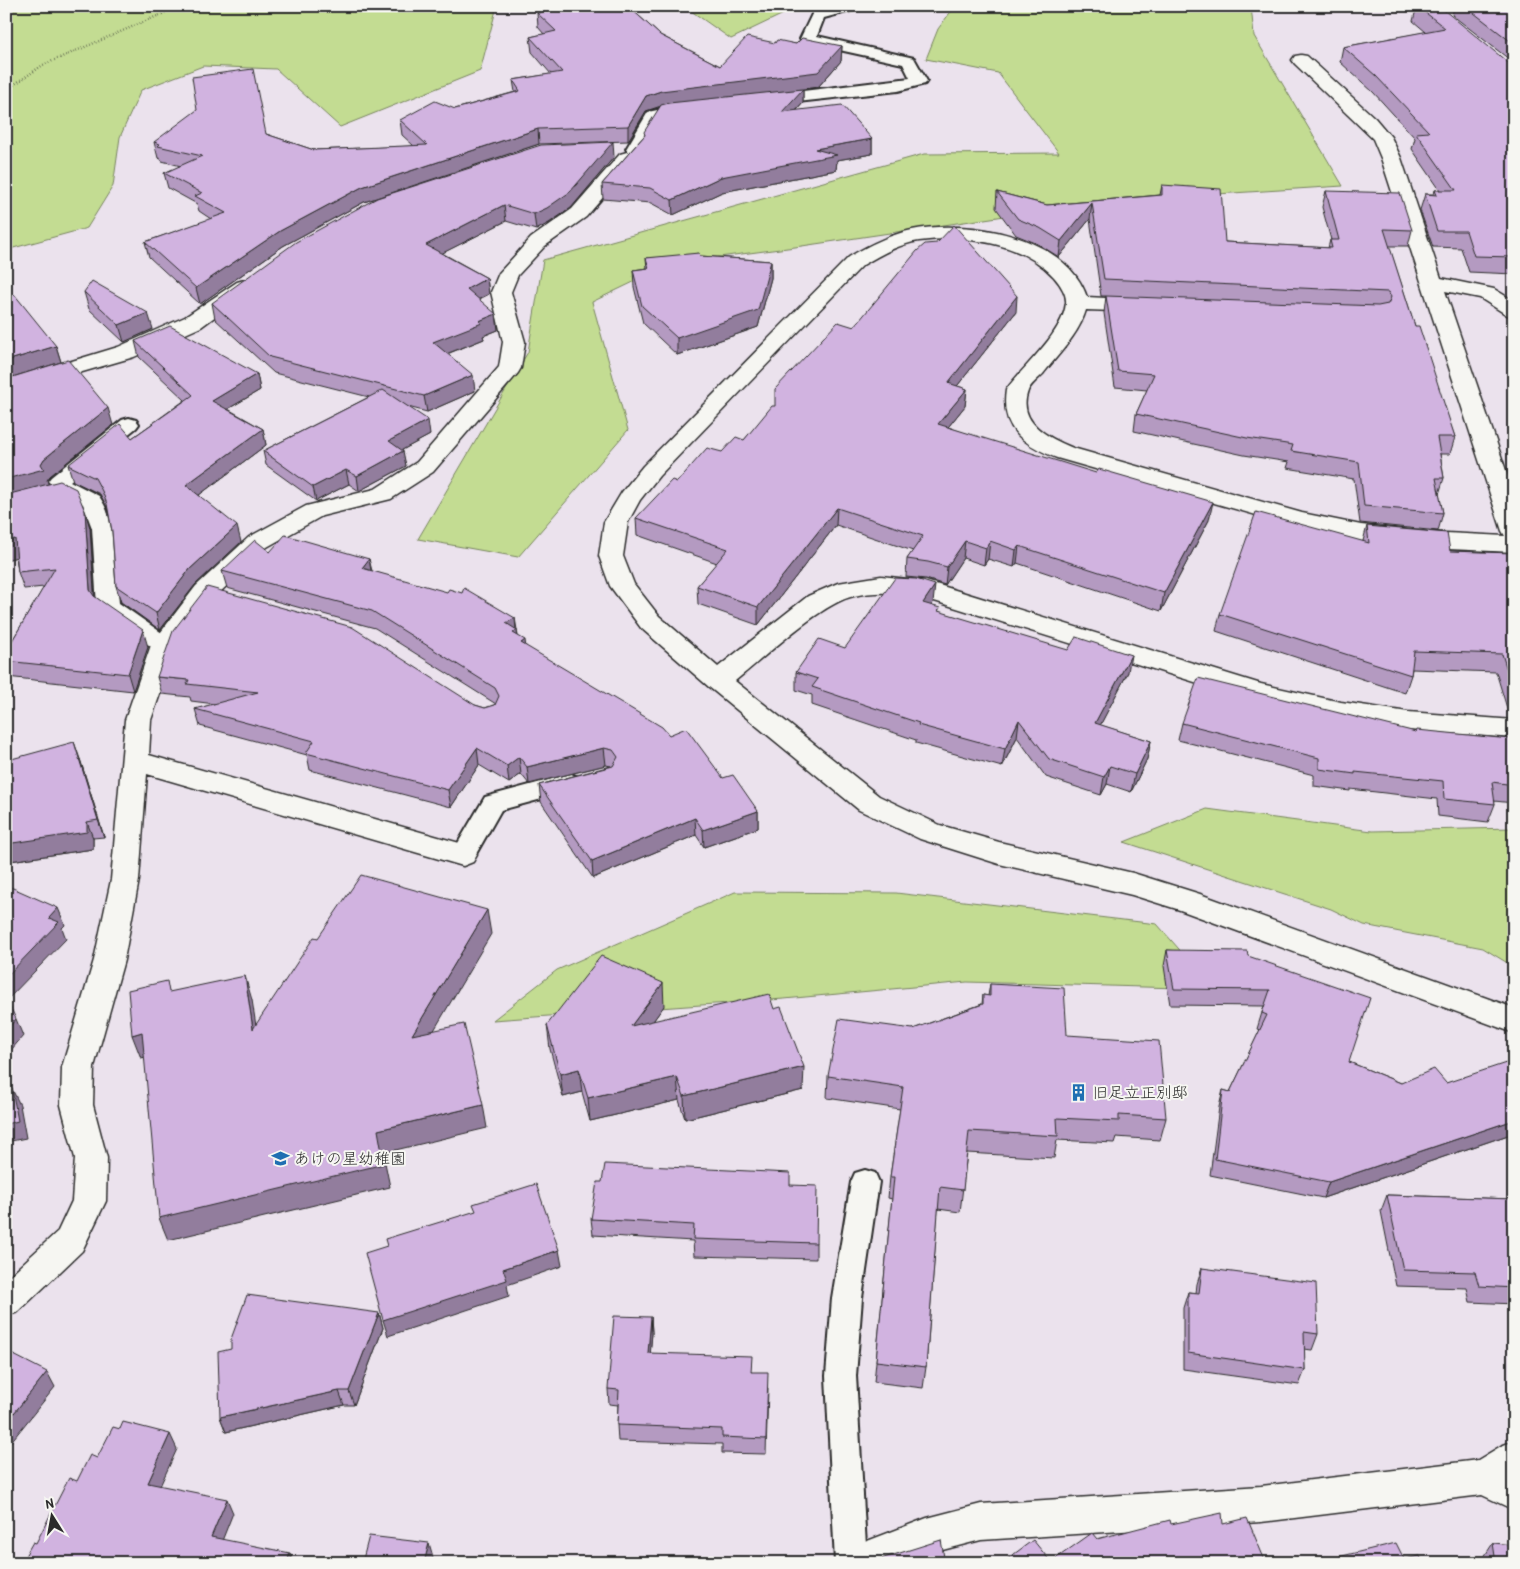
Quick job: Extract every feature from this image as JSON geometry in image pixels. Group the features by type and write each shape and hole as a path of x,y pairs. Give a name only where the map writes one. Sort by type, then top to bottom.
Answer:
{"street":[{"path":"1301,60 1382,137 1391,158 1514,531"},
{"path":"606,150 634,149"},
{"path":"6,1301 70,1241 89,1201 91,1158 77,1105 78,1067 109,960 125,880 138,720 164,645 205,592 258,542 314,511 383,494 425,467 510,368 514,342 502,292 509,273 538,242 579,213 634,149"},
{"path":"1514,544 1427,540 1361,533 1299,520 1066,453 1043,444 1027,432 1017,418 1013,404 1016,390 1070,324 1077,303 1073,287 1060,269 1038,254 1004,240 960,233 918,235 880,246 856,261 651,471 630,497 616,522 611,556 622,586 650,622 718,681 869,803 930,832 999,853 1133,884 1190,902 1514,1022"},
{"path":"6,389 126,352 193,322 261,274"},
{"path":"1431,282 1487,293 1514,311"},
{"path":"1077,303 1166,306"},
{"path":"718,681 817,602 848,589 881,584 917,587 1259,693 1341,710 1408,721 1514,729"},
{"path":"205,592 233,599"},
{"path":"134,760 463,855"},
{"path":"857,1563 927,1536 981,1522 1261,1504 1499,1484 1514,1458"}],"lane":[{"path":"754,102 898,86 920,81 908,61 808,38 818,15 853,6"},
{"path":"634,149 654,116 668,111 696,108"},
{"path":"129,424 58,481 57,491 92,500 102,528 108,606 164,645"},
{"path":"463,855 493,803 596,777"},
{"path":"851,1563 841,1376 847,1298 865,1182"}],"path":[{"path":"6,90 43,65 162,14 176,6"}],"green space":[{"path":"6,6 497,6 480,71 340,127 276,69 203,66 141,90 120,137 113,186 87,228 6,250"},
{"path":"684,6 800,6 731,39"},
{"path":"955,6 1251,6 1254,36 1343,186 1106,201 673,263 592,302 628,430 518,557 418,539 528,352 543,260 924,154 1059,153 998,73 926,59 938,29"},
{"path":"1207,809 1372,831 1514,828 1514,967 1483,948 1364,925 1331,909 1124,842"},
{"path":"735,892 896,893 1157,924 1214,989 967,982 784,999 493,1020 557,970"}],"building":[{"path":"553,6 628,6 660,35 720,66 747,37 775,43 777,40 796,44 802,38 842,46 818,72 661,91 646,96 628,126 538,129 362,187 280,231 196,288 145,242 226,213 195,196 202,193 164,173 202,156 158,146 160,144 154,142 197,110 192,77 253,69 266,134 314,150 427,145 400,120 435,101 455,109 520,91 513,80 562,72 530,37 556,31 537,13 555,8"},
{"path":"1417,6 1439,6 1511,65 1514,65 1514,257 1474,256 1466,231 1437,231 1425,194 1437,195 1435,190 1456,190 1416,133 1429,132 1376,76 1343,47 1445,28"},
{"path":"1465,6 1514,6 1514,44"},
{"path":"803,89 782,112 842,105 872,139 815,149 837,155 721,177 672,200 650,188 602,184 645,135 644,132 661,105"},
{"path":"613,142 570,192 547,208 534,214 504,205 426,245 487,278 467,289 496,314 479,321 482,323 433,342 473,375 424,396 270,357 212,303 296,242 377,198 541,145"},
{"path":"1162,185 1221,189 1225,242 1332,248 1330,240 1339,240 1326,191 1400,193 1412,230 1384,229 1415,326 1419,326 1455,437 1437,437 1444,478 1436,478 1443,513 1364,506 1359,462 1291,451 1293,445 1247,438 1136,414 1154,374 1118,371 1106,296 1378,306 1388,304 1391,297 1388,292 1104,279 1092,203 1061,241 1040,228 1018,219 997,192 1047,205 1162,195"},
{"path":"954,225 1017,296 948,383 967,389 938,424 1096,473 1099,469 1213,502 1164,593 1019,546 1016,550 990,541 986,548 965,541 947,567 907,559 923,536 837,508 758,607 697,586 728,549 636,518 672,480 677,482 707,448 722,452 736,437 744,440 772,406 775,406 775,389 838,322 854,327 917,251 925,244 937,243"},
{"path":"699,253 700,256 771,261 758,310 677,338 642,306 633,270 649,268 646,258"},
{"path":"92,281 148,313 119,325 84,292"},
{"path":"7,294 9,296 14,294 56,346 6,361"},
{"path":"170,326 257,374 212,401 263,429 186,485 237,526 190,569 156,613 116,586 112,531 107,504 102,491 95,478 68,465 120,424 132,438 193,395 135,341"},
{"path":"68,360 108,408 44,459 41,464 44,469 6,479 6,379"},
{"path":"383,390 428,420 389,441 403,451 357,476 346,470 313,487 263,451"},
{"path":"60,481 76,489 85,511 90,590 94,596 143,630 128,674 6,661 6,651 55,568 18,572 15,539 6,541 6,495"},
{"path":"1256,512 1369,543 1367,526 1447,533 1450,551 1514,553 1514,692 1502,654 1414,651 1411,675 1220,614"},
{"path":"285,535 369,559 362,568 447,592 449,589 462,593 464,588 515,618 506,623 517,630 513,633 525,640 521,643 662,727 669,735 686,728 723,778 733,775 758,811 703,830 695,818 592,861 539,785 613,766 618,757 613,750 604,748 527,767 519,757 507,766 477,748 448,790 306,753 314,741 195,709 258,692 187,684 189,680 157,677 173,631 207,587 352,627 475,705 485,708 495,705 499,696 495,688 372,611 222,571 255,540 270,552"},
{"path":"895,578 916,579 935,585 923,603 940,608 938,611 1068,650 1076,637 1131,655 1095,723 1151,741 1135,774 1110,766 1104,777 1049,759 1019,720 1005,749 918,725 919,723 812,687 818,679 796,672 819,639 845,648"},
{"path":"1198,678 1416,732 1417,730 1510,739 1508,733 1514,733 1514,785 1492,782 1495,804 1444,799 1443,781 1355,772 1355,774 1319,769 1319,758 1182,723"},
{"path":"74,742 98,820 87,822 87,832 6,844 8,760"},
{"path":"361,875 487,910 412,1035 464,1024 483,1105 378,1130 384,1164 159,1218 142,1032 132,1035 128,990 167,981 169,992 245,976 253,1029 314,937 318,938"},
{"path":"6,885 58,908 49,918 59,922 6,977"},
{"path":"1167,950 1247,951 1248,956 1370,998 1349,1062 1401,1083 1434,1069 1446,1083 1506,1063 1514,1072 1514,1120 1329,1182 1215,1159 1223,1090 1230,1092 1267,1015 1262,1013 1270,990 1174,989"},
{"path":"601,956 663,983 631,1026 769,994 774,1009 781,1007 804,1067 684,1096 677,1077 588,1098 579,1069 560,1074 547,1025"},
{"path":"990,984 1064,988 1067,1035 1159,1041 1166,1118 1119,1115 1119,1121 1057,1118 1058,1136 969,1131 963,1190 940,1187 926,1367 876,1361 894,1177 890,1177 903,1087 828,1076 839,1019 913,1029 983,1004 983,995 990,996"},
{"path":"6,998 16,1019 6,1030"},
{"path":"12,1089 18,1121 6,1124 6,1090"},
{"path":"605,1164 790,1173 790,1185 817,1186 816,1243 693,1239 694,1225 591,1219 597,1182 602,1182"},
{"path":"536,1184 559,1250 503,1269 507,1280 383,1320 365,1253 387,1246 385,1239 476,1211 473,1204"},
{"path":"1387,1195 1514,1199 1514,1288 1479,1286 1475,1272 1403,1270"},
{"path":"1202,1268 1316,1283 1318,1334 1304,1332 1305,1370 1188,1353 1188,1292 1199,1293"},
{"path":"247,1295 379,1313 349,1391 339,1391 220,1417 218,1352 231,1349 231,1339"},
{"path":"614,1316 651,1317 648,1353 752,1356 751,1372 768,1372 766,1439 722,1437 722,1429 617,1425 619,1390 608,1389"},
{"path":"6,1351 47,1372 6,1423"},
{"path":"123,1422 170,1434 148,1483 227,1499 211,1537 290,1553 288,1559 305,1563 21,1563 33,1542 36,1543 69,1478 77,1481 90,1455 97,1458 113,1427 120,1429"},
{"path":"1222,1513 1223,1524 1247,1518 1266,1563 1002,1563 1033,1540 1051,1562 1092,1533 1097,1539 1170,1520 1171,1524"},
{"path":"369,1536 429,1543 424,1563 362,1563"},
{"path":"941,1540 945,1563 868,1563"},
{"path":"1396,1543 1404,1559 1420,1556 1423,1563 1313,1563"},
{"path":"1493,1543 1514,1545 1514,1563 1496,1563"}],"place":[{"name":"旧足立正別邸","path":"1078,1092"},
{"name":"あけの星幼稚園","path":"280,1158"}]}
